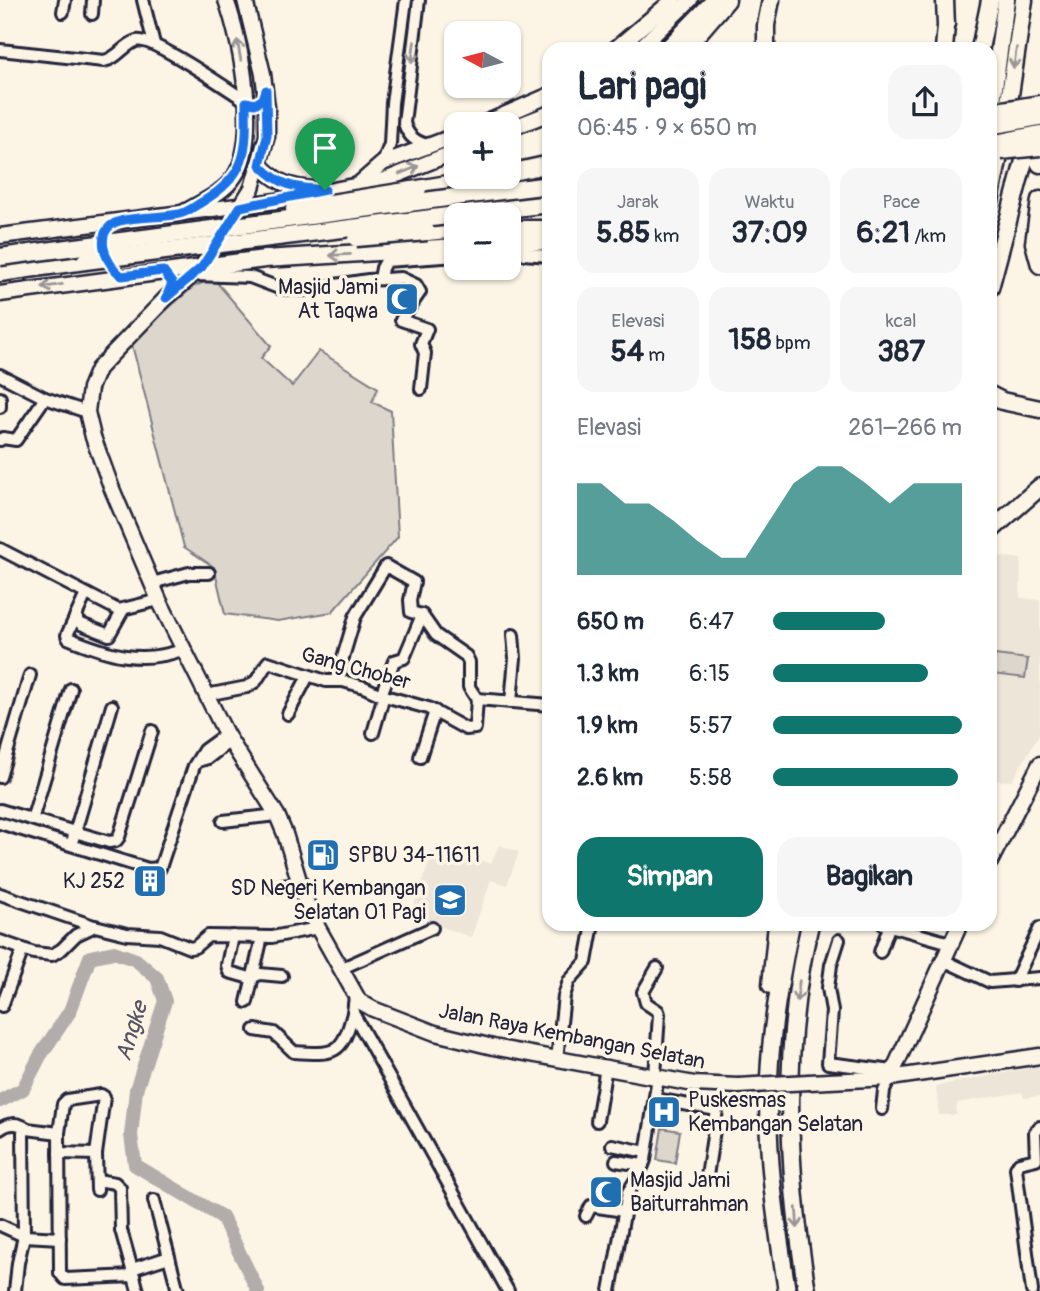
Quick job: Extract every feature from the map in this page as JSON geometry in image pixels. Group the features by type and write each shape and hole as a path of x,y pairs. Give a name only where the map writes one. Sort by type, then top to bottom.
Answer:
{"highway":[{"path":"674,42 715,0"},
{"path":"691,42 727,0"},
{"path":"766,42 771,0"},
{"path":"945,0 945,42"},
{"path":"981,42 990,0"},
{"path":"997,65 1006,0"},
{"path":"997,166 1024,0"},
{"path":"997,113 1040,102 1036,141 997,266"},
{"path":"997,125 1040,117"},
{"path":"997,144 1036,141"},
{"path":"997,150 1036,141"},
{"path":"1036,141 1040,164"},
{"path":"521,170 542,166"},
{"path":"141,246 203,224 444,185"},
{"path":"0,273 141,246 542,186"},
{"path":"1040,200 1034,243 1040,265"},
{"path":"0,257 141,246 542,205"},
{"path":"521,229 542,229"},
{"path":"141,246 209,254 444,230"},
{"path":"521,242 542,241"},
{"path":"198,271 265,259 444,248"},
{"path":"997,398 1040,409"},
{"path":"997,525 1040,487"},
{"path":"776,931 768,1014 769,1078 772,1177 777,1232 787,1291"},
{"path":"769,1078 790,931"},
{"path":"807,1291 798,1233 789,1074 799,979 809,931"}],"main road":[{"path":"182,214 224,187 236,174 244,150 246,101 237,38 226,0"},
{"path":"245,0 266,90 267,136 252,188 198,271 166,298 98,369 90,388 87,412 112,489 159,600 228,738 277,815 318,928 361,1006"},
{"path":"623,42 673,0"},
{"path":"646,42 690,0"},
{"path":"246,101 255,104 261,102 266,90"},
{"path":"511,112 542,98"},
{"path":"521,124 542,116"},
{"path":"359,184 383,163 444,140"},
{"path":"0,236 240,207 385,180 444,156"},
{"path":"260,165 282,184 325,190"},
{"path":"219,210 227,216 230,223"},
{"path":"115,222 107,232 105,256 110,266 122,276"},
{"path":"103,279 114,276 101,264 98,248 102,232 115,222"},
{"path":"71,228 88,237 96,251 94,267 88,276 79,282"},
{"path":"0,294 163,271 198,271"},
{"path":"163,271 172,283 166,298"},
{"path":"997,848 1040,764"},
{"path":"892,1074 956,931"},
{"name":"Jalan Raya Kembangan Selatan","path":"361,1006 435,1033 694,1084 738,1086 809,1082 1040,1056"}],"street":[{"path":"63,12 65,0"},
{"path":"92,14 93,0"},
{"path":"143,0 153,44"},
{"path":"383,163 390,144 392,103 406,0"},
{"path":"419,0 404,123 414,140 430,146"},
{"path":"0,50 99,61 110,60 137,40 153,44 246,101"},
{"path":"521,254 542,255"},
{"path":"380,279 386,261 444,257"},
{"path":"198,271 250,277 279,288 303,290 401,278 416,285 419,293 401,320 427,329 421,344 425,353 421,389"},
{"path":"0,375 45,398 87,412"},
{"path":"0,398 0,407"},
{"path":"0,440 16,440 45,398"},
{"path":"0,548 108,606 123,610 159,600"},
{"path":"337,681 355,617 386,566 414,582 410,610 422,615 436,635 469,659 469,687 477,699 542,704"},
{"path":"152,583 189,573 209,573"},
{"path":"86,594 67,637 118,656 168,655 183,650"},
{"path":"75,617 81,624 108,635 123,610"},
{"path":"373,733 394,661 404,658 422,615"},
{"path":"511,702 515,658 513,635"},
{"name":"Gang Chober","path":"205,695 247,687 256,681 268,662 308,676 364,687 435,711 471,730 476,723 477,699"},
{"path":"0,777 30,675"},
{"path":"288,714 308,676"},
{"path":"32,820 71,690"},
{"path":"73,839 112,706"},
{"path":"420,757 435,711"},
{"path":"0,823 73,839 116,841 152,731"},
{"path":"0,810 32,820 148,869 160,868 198,761 208,758 228,738"},
{"path":"223,821 277,815"},
{"path":"272,887 300,884"},
{"path":"0,894 95,926 127,934 160,936 190,948 208,936 262,937 318,928"},
{"path":"0,941 23,949 52,954 62,949 76,935 95,926"},
{"path":"340,969 432,928"},
{"path":"1015,981 1040,928"},
{"path":"557,1059 564,996 569,981 586,962 592,931"},
{"path":"880,952 885,931"},
{"path":"907,931 950,943"},
{"path":"233,936 227,969 232,975 254,978 260,974 282,976"},
{"path":"247,1002 262,937"},
{"path":"839,940 831,965 828,988 832,1011 828,1063 892,1074 884,1091 881,1109"},
{"path":"2,1006 23,949"},
{"path":"943,960 990,982 1040,978"},
{"path":"610,1291 622,1256 624,1211 628,1192 643,1165 655,1099 659,1013 646,1003 643,992 657,968"},
{"path":"255,1030 274,1033 294,1052 326,1054 337,1049 347,1037 361,1006"},
{"path":"361,1006 508,1291"},
{"path":"597,1121 606,1068"},
{"path":"138,1291 133,1273 121,1230 120,1188 115,1183 97,1185 96,1154 104,1097 101,1095 64,1101 59,1153 61,1276 72,1278 133,1273 169,1257"},
{"path":"655,1099 717,1110 707,1176"},
{"path":"0,1129 13,1124 27,1129 60,1133"},
{"path":"1032,1291 1016,1168 1019,1163 1036,1159 1035,1132 1040,1127"},
{"path":"15,1291 24,1236 23,1135 27,1129"},
{"path":"612,1145 646,1152"},
{"path":"59,1153 96,1154"},
{"path":"616,1161 643,1165"},
{"path":"154,1200 178,1291"},
{"path":"586,1216 591,1206 624,1211"},
{"path":"0,1226 24,1236 60,1238"},
{"path":"72,1278 72,1291"}],"shaded area":[{"path":"214,279 271,346 261,358 292,386 319,351 378,388 372,402 391,411 398,537 332,612 278,621 225,614 214,567 184,547 131,341 194,286"},
{"path":"997,556 1021,559 1020,598 1040,600 1040,733 1012,781 997,780"},
{"path":"997,655 1028,659 1025,678 997,675"},
{"name":"SD Negeri Kembangan Selatan 01 Pagi","path":"436,844 491,864 499,845 519,852 507,885 491,880 471,937 410,916"},
{"path":"1040,1066 1040,1096 1024,1098 1022,1092 957,1103 956,1115 939,1115 936,1086"},
{"path":"662,1128 680,1131 675,1163 657,1160"}],"waterway":[{"name":"Angke","path":"0,1101 23,1089 40,1056 70,1011 90,957 114,952 136,960 157,978 165,1001 136,1090 131,1135 135,1165 222,1217 258,1291"}],"place":[{"name":"Masjid Jami At Taqwa","path":"402,299"},
{"name":"SPBU 34-11611","path":"323,855"},
{"name":"KJ 252","path":"150,881"},
{"name":"SD Negeri Kembangan Selatan 01 Pagi","path":"450,900"},
{"name":"Puskesmas Kembangan Selatan","path":"664,1112"},
{"name":"Masjid Jami Baiturrahman","path":"606,1192"}],"route":[{"path":"266,90 267,136 260,165 282,184 325,190 240,207 202,267 166,298 172,283 163,271 122,276 114,271 105,256 107,232 118,221 182,214 232,180 240,167 244,150 246,102 261,102 266,90"}]}
